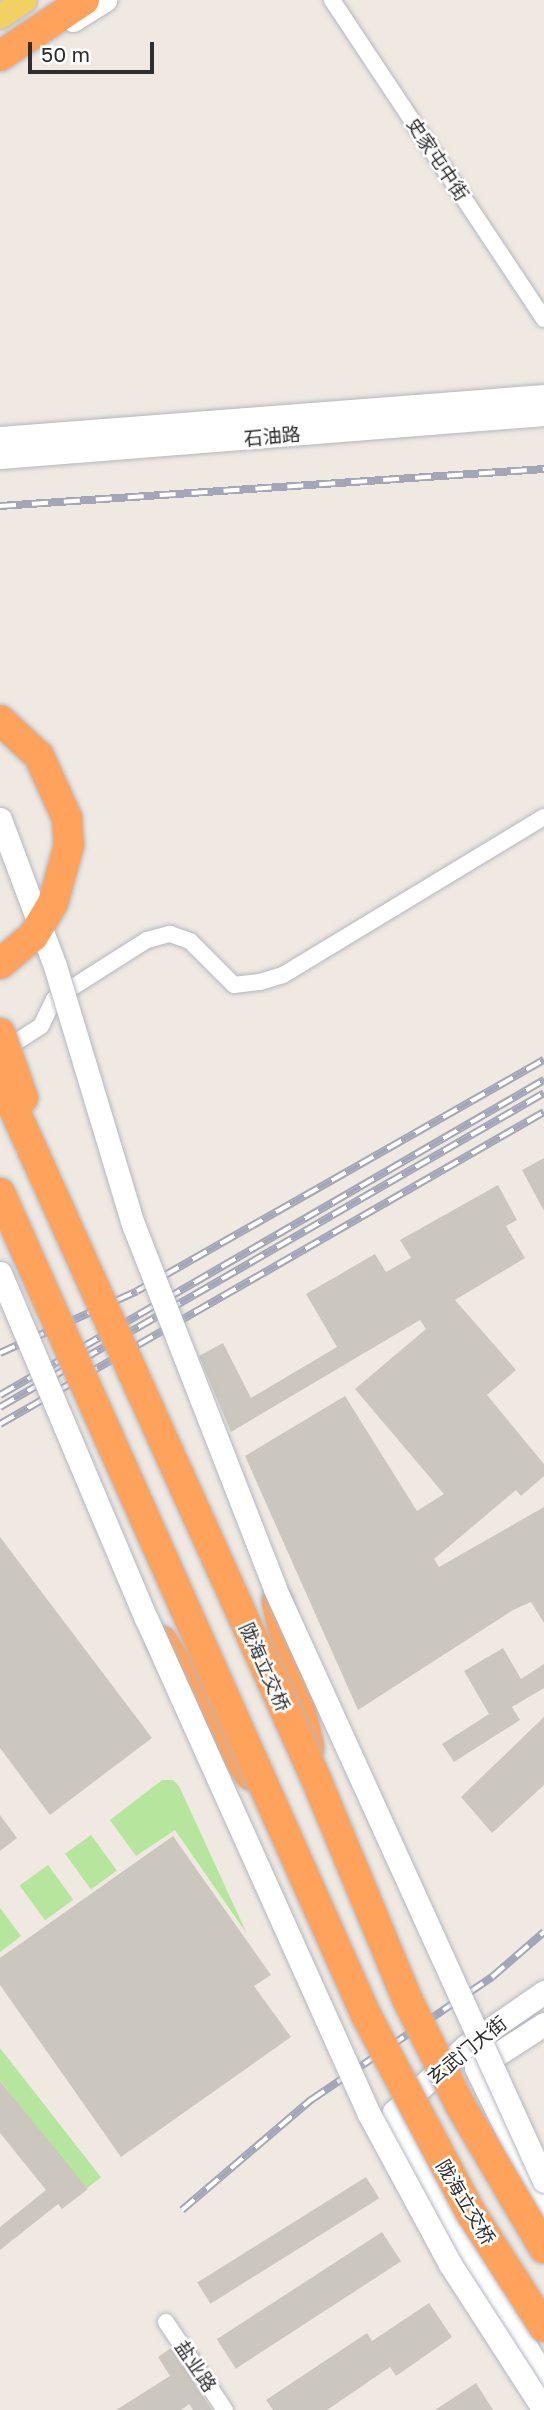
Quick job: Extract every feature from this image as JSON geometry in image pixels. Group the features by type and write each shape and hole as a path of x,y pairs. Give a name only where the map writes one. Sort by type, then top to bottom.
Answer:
{"highway":[{"path":"0,56 85,0"},
{"path":"0,720 39,756 67,818 69,845 64,877 33,936 0,964"},
{"path":"0,1032 77,1250"},
{"name":"陇海立交桥","path":"0,1078 316,1779 408,2001 460,2105 541,2232"},
{"name":"陇海立交桥","path":"0,1193 366,2015 471,2213 544,2327"},
{"path":"275,1589 316,1779"},
{"path":"146,1618 280,1821"},
{"path":"471,2213 544,2343"}],"main road":[{"path":"0,17 26,0"},
{"path":"0,68 105,0"},
{"name":"石油路","path":"0,438 544,396"},
{"name":"石油路","path":"0,457 544,414"},
{"path":"0,819 55,966 133,1224 275,1589 544,2180"},
{"path":"0,1273 146,1618 369,2114 443,2253 544,2410"},
{"name":"玄武门大街","path":"544,1992 466,2046 394,2112 469,2252 544,2377"},
{"name":"玄武门大街","path":"541,2232 476,2068 544,2024"}],"street":[{"name":"史家屯中街","path":"332,0 544,319"},
{"path":"0,1052 41,1026 54,999 147,940 170,934 190,941 234,985 260,982 283,975 544,817"},
{"name":"盐业路","path":"166,2322 225,2410"}],"green space":[{"path":"162,1780 173,1780 179,1786 247,1934 175,1830 136,1856 110,1820"},
{"path":"91,1835 117,1871 91,1889 65,1854"},
{"path":"48,1865 73,1900 45,1920 20,1886"},
{"path":"0,1908 21,1936 0,1952"},
{"path":"0,2048 101,2177 85,2190 0,2080"}],"building":[{"path":"544,1158 544,1211 522,1170"},
{"path":"498,1185 517,1220 506,1226 525,1258 455,1300 516,1370 487,1395 544,1464 544,1476 521,1496 516,1490 434,1559 439,1567 544,1507 544,1623 531,1602 513,1610 358,1710 245,1456 345,1396 417,1511 444,1494 355,1389 426,1329 420,1320 231,1432 199,1356 223,1343 251,1398 337,1347 306,1294 375,1254 386,1272 411,1258 400,1240"},
{"path":"0,1537 152,1738 50,1815 0,1748"},
{"path":"503,1648 521,1679 544,1664 544,1688 512,1707 520,1720 454,1762 442,1744 489,1714 464,1671"},
{"path":"544,1717 544,1785 492,1833 461,1797"},
{"path":"0,1815 17,1838 0,1851"},
{"path":"173,1836 271,1975 254,1986 291,2037 121,2157 0,1985 0,1958"},
{"path":"0,2081 88,2189 62,2209 58,2204 0,2250 0,2227 46,2190 0,2133"},
{"path":"366,2177 379,2198 210,2304 197,2282"},
{"path":"382,2232 401,2261 236,2369 217,2339"},
{"path":"429,2303 452,2337 396,2376 390,2367 327,2410 273,2410 266,2400 367,2333 372,2341"},
{"path":"171,2348 212,2410 193,2410 189,2404 181,2410 116,2410 170,2376 158,2357"},
{"path":"476,2383 493,2410 435,2410"}],"railway":[{"path":"0,506 544,469"},
{"path":"0,1353 137,1291 544,1060"},
{"path":"0,1395 544,1080"},
{"path":"0,1407 544,1093"},
{"path":"0,1424 544,1112"},
{"path":"182,2210 311,2100 492,1977 544,1932"}]}
